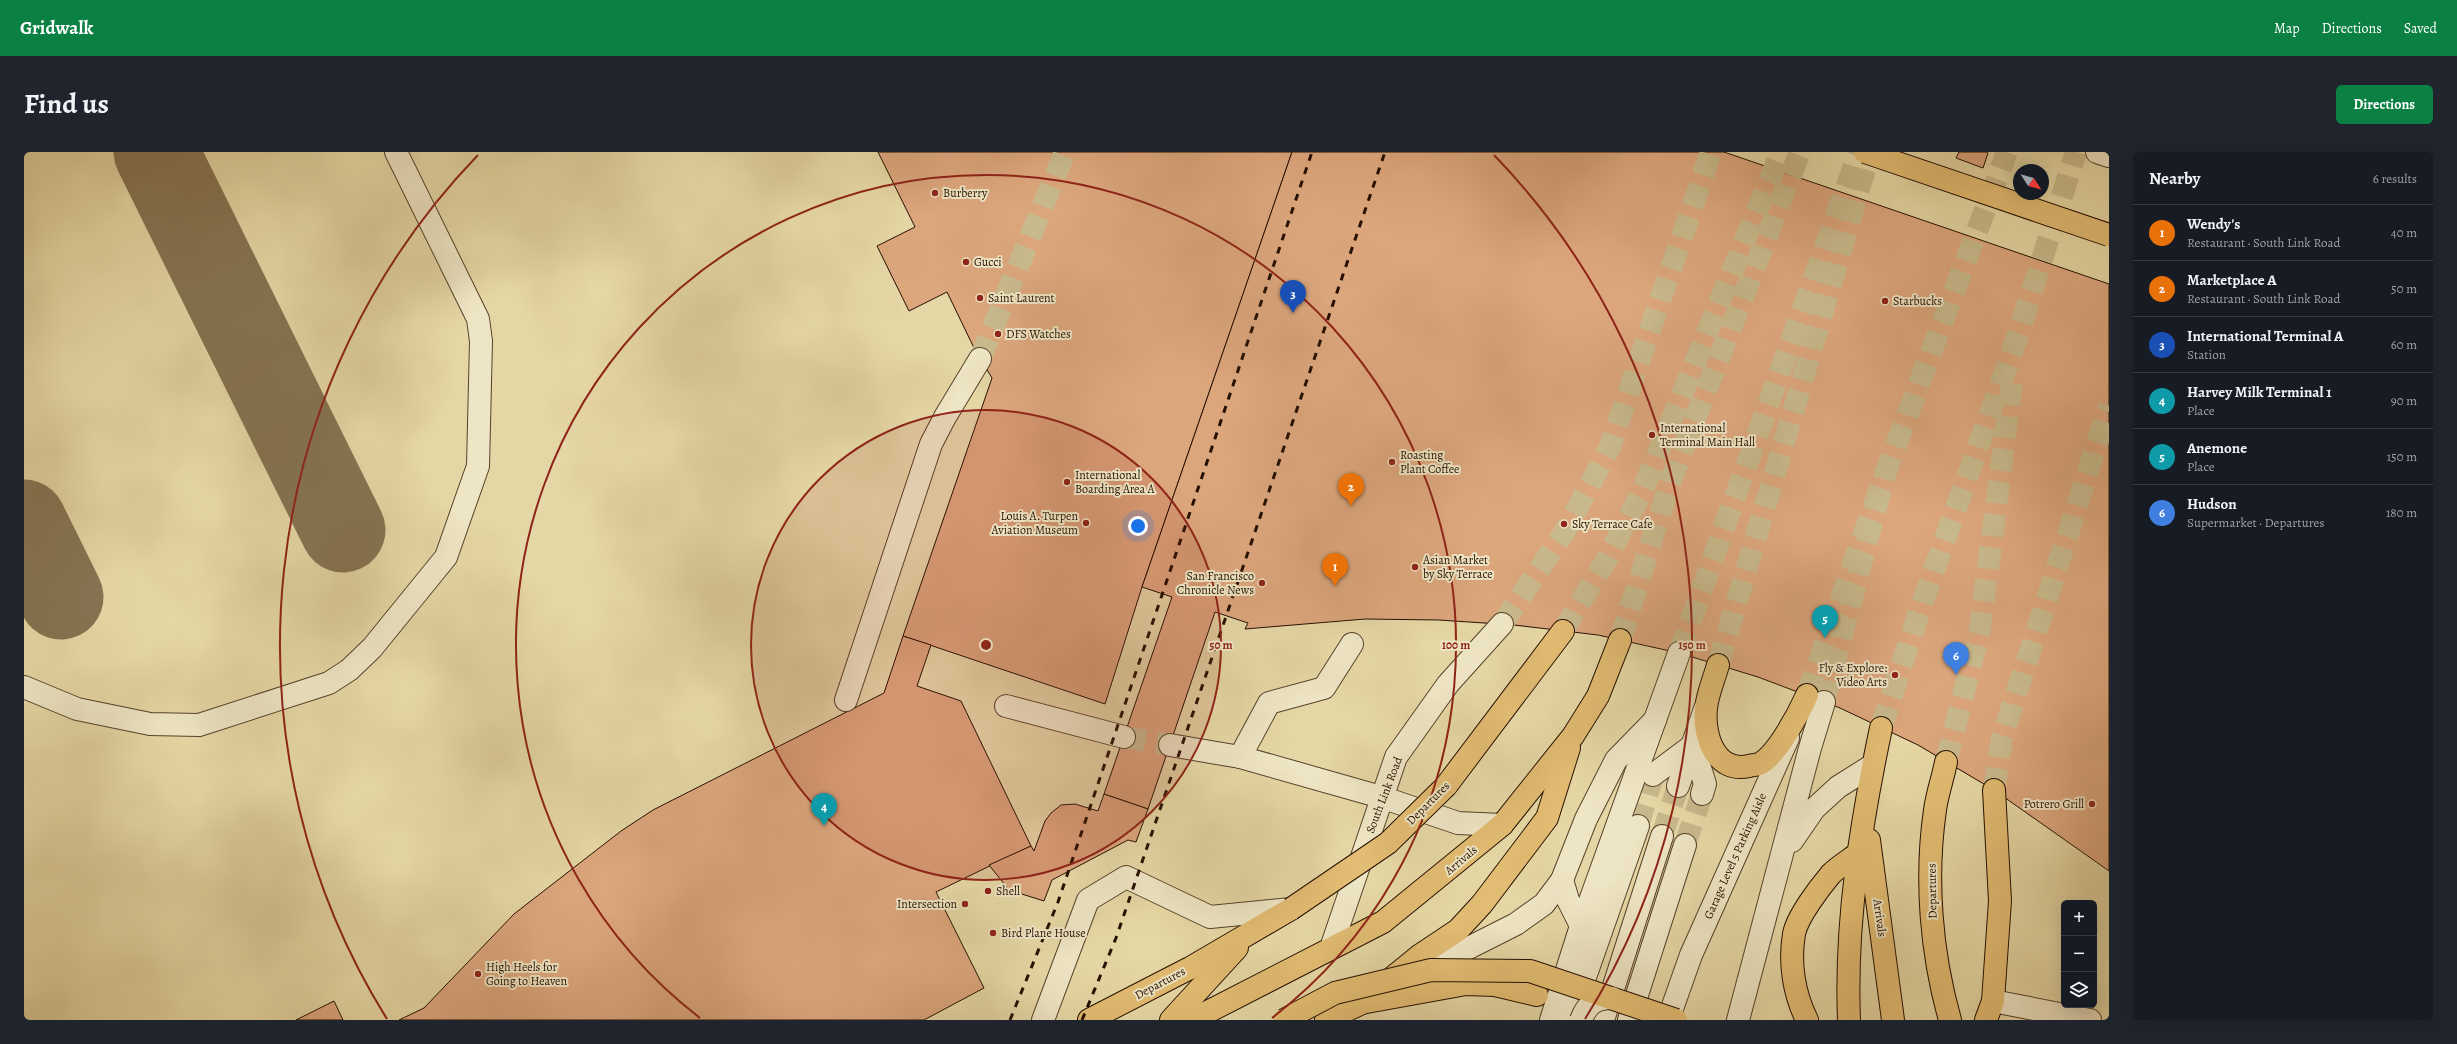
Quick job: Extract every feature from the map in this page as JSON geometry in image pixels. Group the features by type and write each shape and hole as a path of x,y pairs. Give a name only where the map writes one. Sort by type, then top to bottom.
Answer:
{"main road":[{"path":"1865,152 2109,235"},
{"name":"Departures","path":"1089,1020 1190,968 1291,909 1388,842 1446,786 1537,668 1563,631"},
{"name":"Arrivals","path":"1192,1020 1383,922 1502,825 1573,736 1598,696 1620,640"},
{"path":"1718,665 1706,709 1708,741 1719,760 1740,768 1761,763 1797,719"},
{"name":"Garage Level 5 Parking Aisle","path":"1797,719 1815,699"},
{"name":"Arrivals","path":"1849,1020 1850,942 1865,817 1873,765 1881,728"},
{"path":"1326,1020 1360,1004 1419,956 1458,930 1482,904 1547,818 1573,736"},
{"name":"Departures","path":"1946,762 1935,810 1931,877 1932,920 1937,965 1950,1020"},
{"path":"1990,1010 2000,901 1994,790"},
{"name":"Arrivals","path":"1865,817 1893,1020"},
{"path":"1807,1020 1802,1010 1792,972 1794,932 1806,908 1832,874 1860,852"},
{"name":"Departures","path":"1171,1020 1251,932"},
{"path":"1284,1020 1336,992 1431,970 1530,971 1676,1020"},
{"path":"1360,1004 1466,984 1495,985 1537,995"},
{"name":"Arrivals","path":"1208,1020 1227,1002"}],"street":[{"path":"24,687 77,709 150,724 199,725 329,684 349,670 372,648 446,557 478,466 481,341 478,319 396,152"},
{"path":"2097,152 2109,156"},
{"path":"846,700 932,444 945,417 980,359"},
{"name":"South Link Road","path":"1331,948 1381,797 1396,757 1448,684 1502,624"},
{"path":"1240,757 1269,703 1324,688 1352,644"},
{"path":"1551,1020 1581,926 1679,653"},
{"path":"1738,1020 1810,748 1815,699"},
{"path":"1006,706 1124,737"},
{"path":"1678,786 1706,709"},
{"name":"Garage Level 5 Parking Aisle","path":"1668,1020 1691,955 1797,719"},
{"path":"1360,1004 1516,924 1544,904 1562,880 1586,819 1616,760 1655,720"},
{"path":"1170,745 1240,757 1381,797 1458,822 1502,825"},
{"path":"1653,775 1693,745"},
{"path":"1693,745 1705,784 1702,794"},
{"path":"1782,855 1814,809 1838,787 1873,765"},
{"path":"1570,1020 1638,826"},
{"path":"1603,1020 1662,836"},
{"path":"1629,1020 1685,846"},
{"path":"1043,1020 1088,900 1126,877 1210,917 1291,909"},
{"path":"1562,880 1568,900 1581,926"},
{"path":"1581,1020 1588,1005 1599,998 1612,998"},
{"path":"1990,1010 2090,1020"}],"building":[{"name":"International Boarding Area A","path":"878,152 1292,152 1142,587 1105,704 903,636 992,378 975,350 947,292 909,311 877,246 915,227"},
{"name":"International Terminal Main Hall","path":"1292,152 1724,152 2109,284 2109,871 1994,790 1918,745 1840,708 1758,677 1679,653 1598,635 1514,625 1439,620 1365,619 1245,629 1248,623 1215,612 1148,809 1104,794 1172,597 1142,587"},
{"path":"1959,152 1988,153 1983,168 1956,158"},
{"path":"903,636 931,645 917,686 961,701 1031,846 936,892 984,988 924,1020 399,1020 424,1008 514,914 621,831 653,810 884,693"},
{"path":"1104,794 1148,809 1136,842 1128,840 1052,880 1044,901 1009,890 989,865 1031,846 1034,851 1045,821 1051,813 1061,805 1075,804 1098,811"},
{"path":"334,1001 343,1020 296,1020"}],"taxiway":[{"path":"156,152 343,530"},
{"path":"24,522 61,597"}],"tunnel":[{"path":"980,359 1065,152"},
{"path":"1502,624 1564,533 1609,449 1711,152"},
{"path":"1563,631 1605,562 1642,492 1781,152"},
{"path":"1620,640 1671,480 1800,152"},
{"path":"1679,653 1859,152"},
{"path":"1718,665 1870,152"},
{"path":"1807,695 1885,474 2007,152"},
{"path":"1881,728 1919,612 2019,332 2076,152"},
{"path":"1946,762 1980,629 2013,375"},
{"path":"1994,790 2002,738 2109,406"},
{"path":"1824,702 1885,474"},
{"path":"1124,737 1170,745"},
{"path":"1638,826 1653,775"},
{"path":"1662,836 1678,786"},
{"path":"1685,845 1702,794"}],"railway":[{"path":"1010,1020 1058,902 1312,152"},
{"path":"1082,1020 1116,938 1385,152"}],"place":[{"name":"Burberry","path":"935,193"},
{"name":"Gucci","path":"966,262"},
{"name":"Saint Laurent","path":"980,298"},
{"name":"Starbucks","path":"1885,301"},
{"name":"International Terminal A","path":"1293,313"},
{"name":"DFS Watches","path":"998,334"},
{"name":"International Terminal Main Hall","path":"1652,435"},
{"name":"Roasting Plant Coffee","path":"1392,462"},
{"name":"International Boarding Area A","path":"1067,482"},
{"name":"Marketplace A","path":"1351,506"},
{"name":"Louis A. Turpen Aviation Museum","path":"1086,523"},
{"name":"Sky Terrace Cafe","path":"1564,524"},
{"name":"Asian Market by Sky Terrace","path":"1415,567"},
{"name":"San Francisco Chronicle News","path":"1262,583"},
{"name":"Wendy's","path":"1335,586"},
{"name":"Anemone","path":"1825,638"},
{"name":"Fly & Explore: Video Arts","path":"1895,675"},
{"name":"Hudson","path":"1956,675"},
{"name":"Potrero Grill","path":"2092,804"},
{"name":"Harvey Milk Terminal 1","path":"824,826"},
{"name":"Shell","path":"988,891"},
{"name":"Intersection","path":"965,904"},
{"name":"Bird Plane House","path":"993,933"},
{"name":"High Heels for Going to Heaven","path":"478,974"}]}
